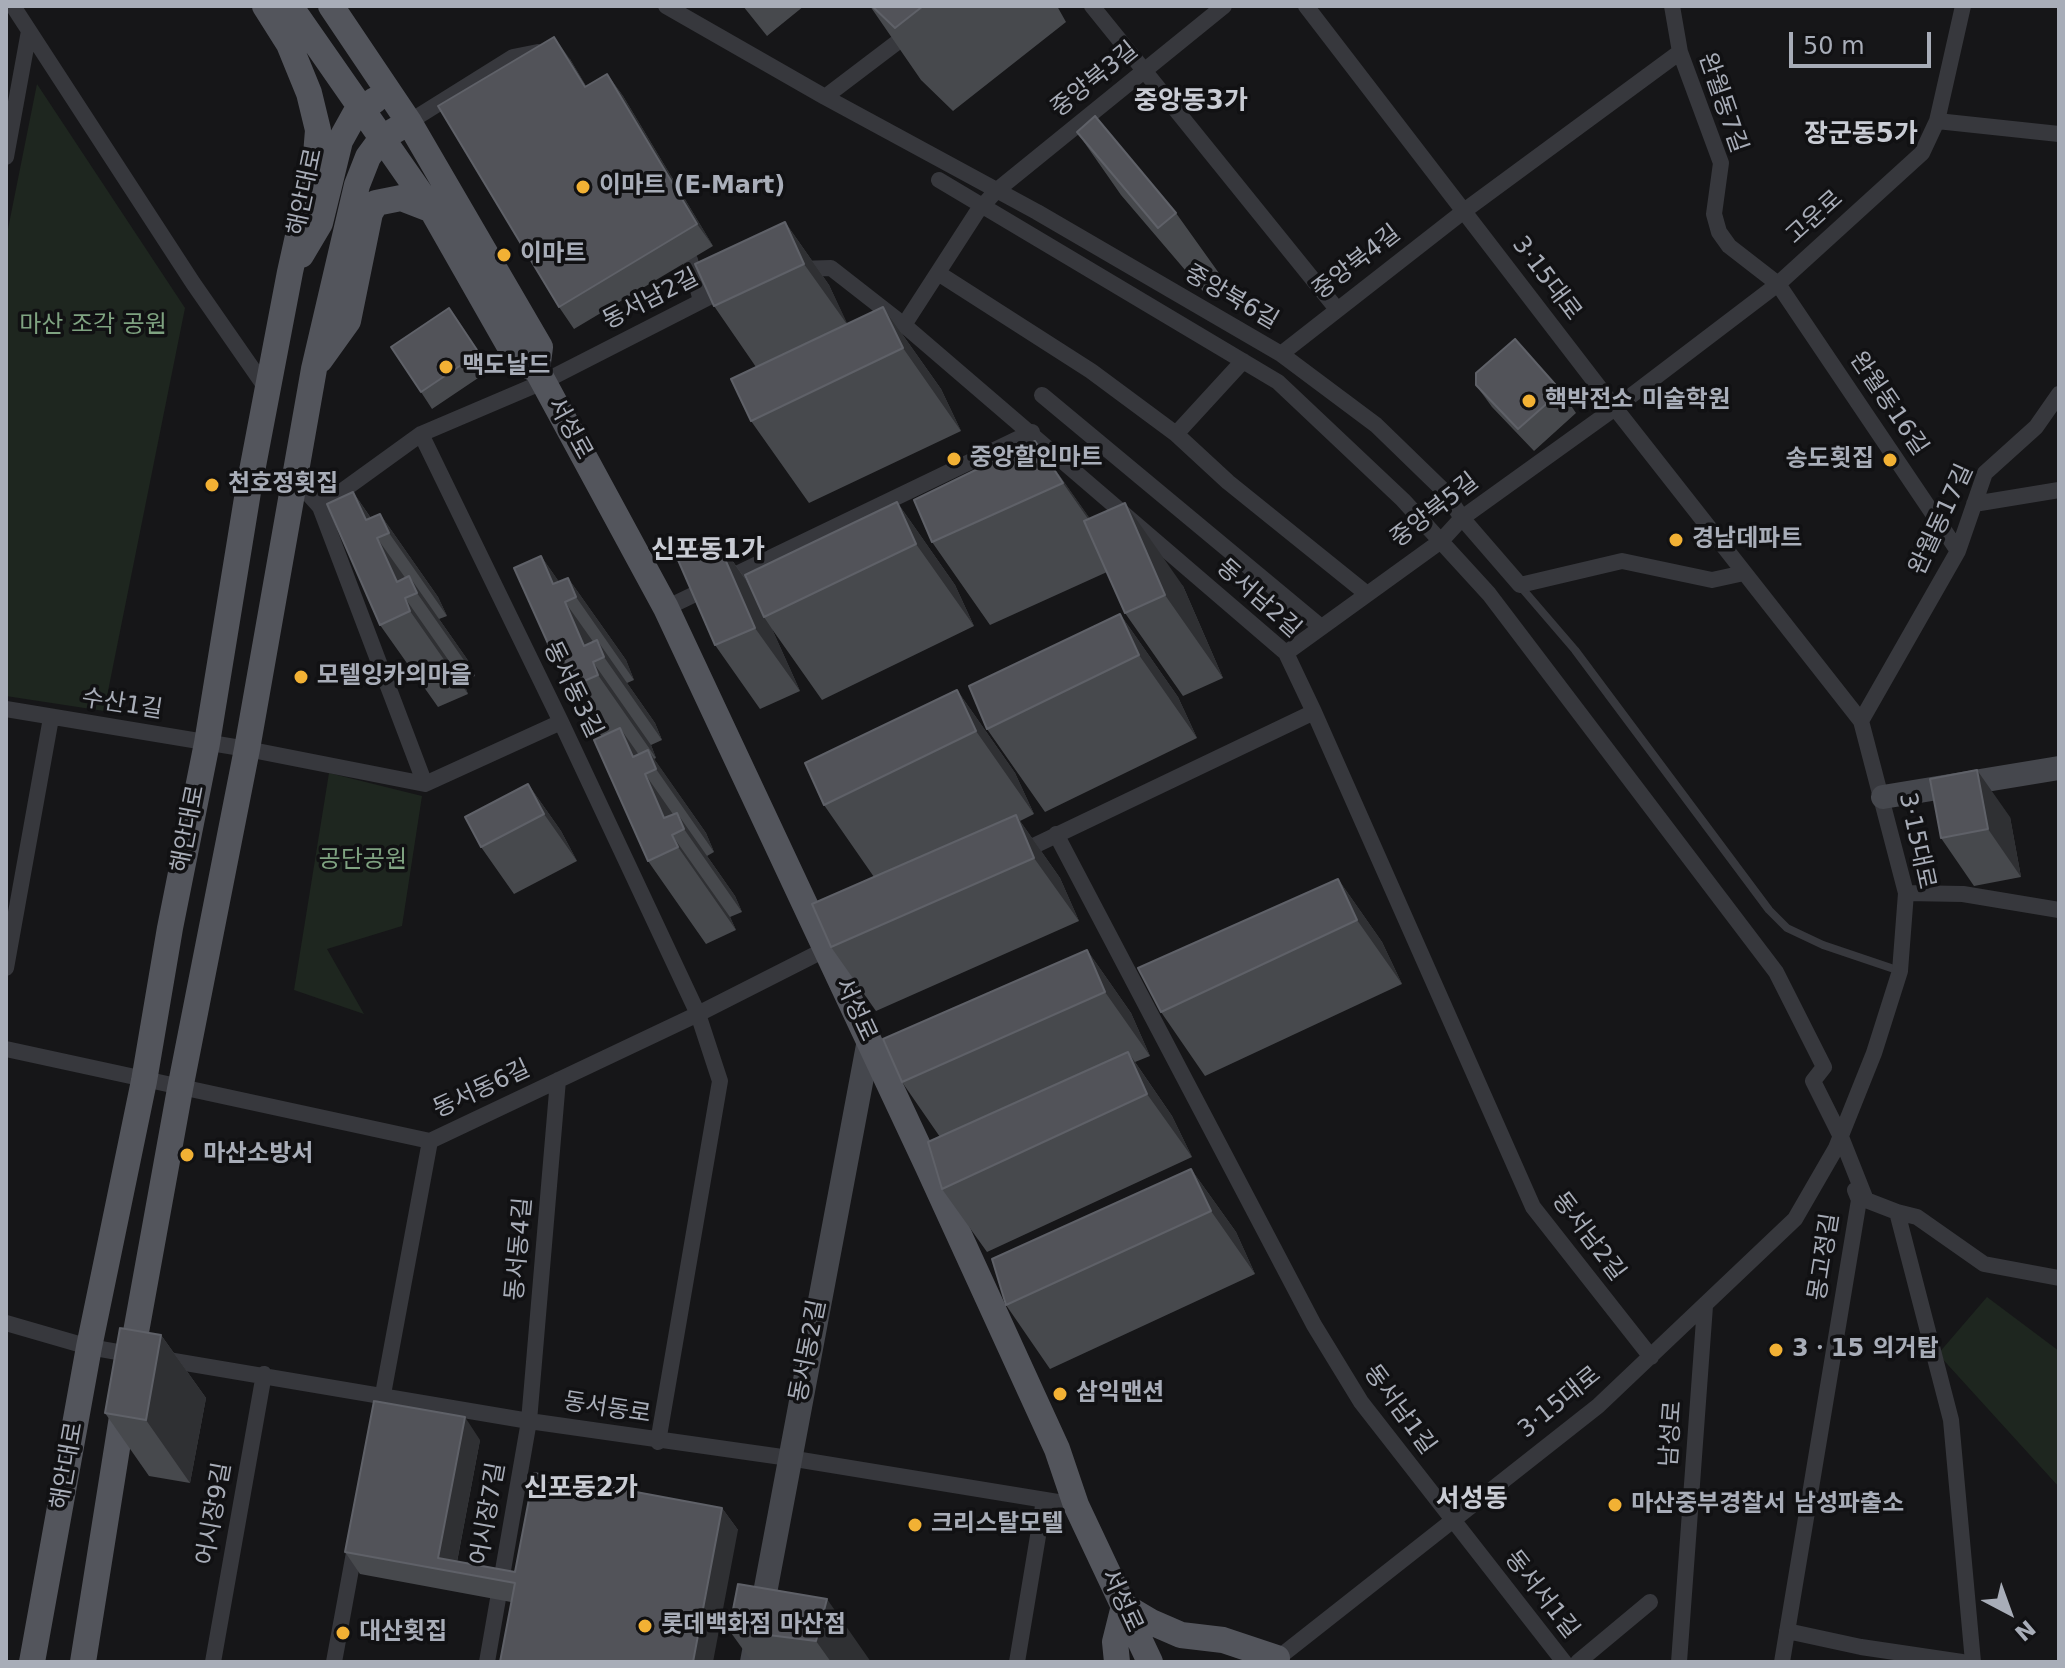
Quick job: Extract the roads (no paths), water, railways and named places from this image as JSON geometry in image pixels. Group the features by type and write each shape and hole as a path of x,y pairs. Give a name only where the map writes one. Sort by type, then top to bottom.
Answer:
{"main road":[{"name":"해안대로","path":"32,1662 89,1347 144,1081 170,928 207,743 225,623 290,272 316,155 318,130 315,111 289,44 265,6"},
{"path":"290,6 382,138"},
{"path":"290,272 320,223 340,141 355,114 388,91 331,6"},
{"name":"서성로","path":"388,91 540,347 540,376"},
{"name":"해안대로","path":"83,1662 132,1354 247,749 314,369 357,185 368,157 382,138 409,122"},
{"name":"서성로","path":"382,138 432,210 518,361 540,376 666,608 1057,1449 1076,1505 1150,1662"},
{"path":"314,369 348,321 370,213 376,203 401,198 432,210"},
{"path":"1883,797 2059,768"},
{"name":"동서동2길","path":"752,1662 869,1040"},
{"path":"1117,1662 1115,1642 1124,1606 1181,1635 1223,1640 1275,1661"}],"street":[{"path":"13,6 193,283 268,391"},
{"name":"중앙북6길","path":"666,6 1037,212 1281,354 1376,425 1444,491 1462,518 1520,585"},
{"path":"825,97 945,6"},
{"path":"1092,6 1336,308"},
{"name":"중앙북3길","path":"904,325 996,191 1224,6"},
{"name":"3·15대로","path":"1275,1661 1598,1406 1795,1219 1838,1143 1874,1053 1900,971 1906,893 1861,721 1615,408 1306,6"},
{"name":"완월동7길","path":"1672,6 1680,52 1721,163 1714,214 1719,232 1729,246 1778,284"},
{"name":"고운로","path":"1615,408 1778,284 1922,153 1937,121 1963,6"},
{"path":"6,157 29,31"},
{"path":"409,122 513,57 538,52 562,63"},
{"name":"중앙북4길","path":"1281,354 1464,211 1680,52"},
{"path":"1937,121 2059,134"},
{"path":"939,180 1278,382 1403,500 1489,594 1776,972 1824,1067 1813,1081 1866,1200 1917,1217 1984,1264 2059,1278"},
{"path":"690,260 701,301"},
{"name":"동서남2길","path":"781,271 831,268 1032,432 1286,653 1533,1207 1651,1357"},
{"path":"938,273 1091,371 1176,434 1228,482 1367,594"},
{"name":"동서남2길","path":"540,376 743,280"},
{"name":"완월동16길","path":"1778,284 1958,551"},
{"path":"1176,434 1243,361"},
{"path":"320,507 421,434 540,376"},
{"name":"완월동17길","path":"1861,721 1958,551 1985,473 2036,427 2059,394"},
{"path":"1042,395 1321,627"},
{"name":"중앙북5길","path":"1286,653 1441,541 1462,518 1615,408"},
{"path":"666,608 1032,432"},
{"name":"동서동3길","path":"421,434 698,1014"},
{"path":"295,479 320,507 425,784 561,722"},
{"path":"1974,504 2059,490"},
{"path":"1520,585 1622,561 1712,580 1744,573"},
{"path":"6,709 51,718"},
{"path":"1002,861 1314,712"},
{"name":"수산1길","path":"6,968 51,718 247,749 425,784"},
{"name":"동서남1길","path":"1056,834 1314,1325 1361,1402 1452,1519"},
{"path":"1906,893 1963,894 2059,910"},
{"name":"동서동6길","path":"6,1049 430,1141 698,1014 854,935"},
{"path":"658,1442 720,1081 698,1014"},
{"name":"동서동4길","path":"529,1421 558,1080"},
{"path":"377,1426 430,1141"},
{"name":"몽고정길","path":"1782,1662 1859,1200 1838,1143"},
{"path":"1897,1212 1951,1420 1973,1662"},
{"name":"남성로","path":"1679,1662 1705,1306"},
{"name":"동서동로","path":"6,1323 89,1347 658,1442 789,1458 1076,1505"},
{"name":"어시장9길","path":"213,1662 264,1374"},
{"name":"어시장7길","path":"487,1662 529,1421"},
{"path":"1017,1662 1044,1500"},
{"name":"동서서1길","path":"1452,1519 1564,1662"},
{"path":"334,1662 360,1520"},
{"path":"1578,1662 1650,1602"},
{"path":"1787,1631 1861,1647 1962,1662"}],"lane":[{"path":"1520,585 1575,650 1769,910 1787,928 1823,945 1900,971"}],"place":[{"name":"이마트 (E-Mart)","path":"583,187"},
{"name":"이마트","path":"504,255"},
{"name":"맥도날드","path":"446,367"},
{"name":"핵박전소 미술학원","path":"1529,401"},
{"name":"중앙할인마트","path":"954,459"},
{"name":"송도횟집","path":"1890,460"},
{"name":"천호정횟집","path":"212,485"},
{"name":"경남데파트","path":"1676,540"},
{"name":"모텔잉카의마을","path":"301,677"},
{"name":"마산소방서","path":"187,1155"},
{"name":"3ㆍ15 의거탑","path":"1776,1350"},
{"name":"삼익맨션","path":"1060,1394"},
{"name":"마산중부경찰서 남성파출소","path":"1615,1505"},
{"name":"크리스탈모텔","path":"915,1525"},
{"name":"롯데백화점 마산점","path":"645,1626"},
{"name":"대산횟집","path":"343,1633"}],"district":[{"name":"중앙동3가","path":"1191,102"},
{"name":"장군동5가","path":"1861,135"},
{"name":"신포동1가","path":"708,551"},
{"name":"신포동2가","path":"581,1489"},
{"name":"서성동","path":"1472,1500"}],"park label":[{"name":"마산 조각 공원","path":"93,326"},
{"name":"공단공원","path":"363,861"}]}
